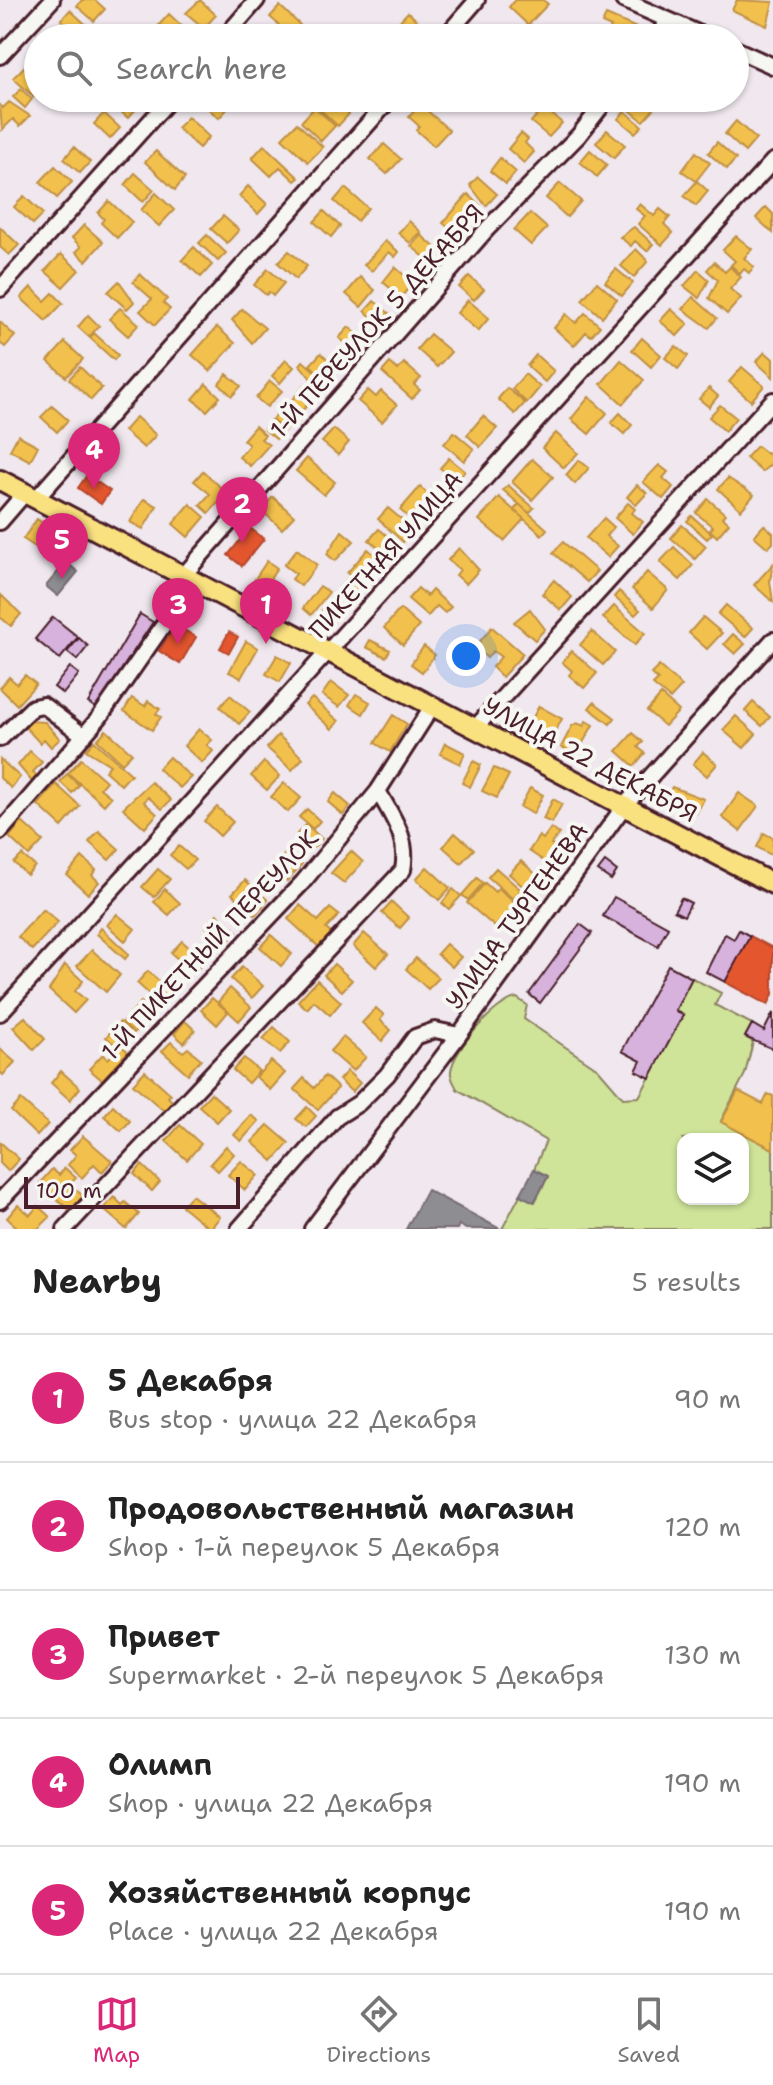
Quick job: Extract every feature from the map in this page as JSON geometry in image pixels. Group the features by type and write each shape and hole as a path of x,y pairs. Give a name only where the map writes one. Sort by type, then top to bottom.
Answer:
{"main road":[{"name":"УЛИЦА 22 ДЕКАБРЯ","path":"0,480 773,884"}],"street":[{"path":"30,24 52,0"},
{"path":"236,24 257,0"},
{"path":"456,24 477,0"},
{"path":"623,0 676,24"},
{"path":"0,56 24,30"},
{"path":"749,55 773,66"},
{"path":"0,289 158,112"},
{"path":"0,522 31,496 378,112"},
{"name":"1-Й ПЕРЕУЛОК 5 ДЕКАБРЯ","path":"0,832 84,736 188,579 477,240 579,135 597,112"},
{"name":"ПИКЕТНАЯ УЛИЦА","path":"0,1013 773,161"},
{"path":"476,727 773,400"},
{"name":"УЛИЦА ТУРГЕНЕВА","path":"312,1229 459,1035 625,805 773,640"},
{"path":"0,739 33,707 43,705 84,736"},
{"name":"1-Й ПИКЕТНЫЙ ПЕРЕУЛОК","path":"0,1201 303,882 378,791 433,705"},
{"path":"65,1229 403,870 407,851 402,833 378,791"},
{"path":"239,1229 337,1117 359,1103 387,1075 415,1037 435,1030 459,1035"}],"green space":[{"path":"692,978 721,993 715,1005 752,1024 745,1037 753,1042 745,1074 721,1121 743,1133 677,1133 677,1205 749,1205 749,1136 773,1149 773,1229 502,1229 520,1195 535,1202 548,1177 534,1169 546,1141 457,1089 451,1071 459,1051 477,1027 499,1007 517,998 527,1005 524,1019 598,1069 623,1098 639,1097 683,1016 675,1011"}],"building: Homes":[{"path":"82,0 95,0 105,9 94,21 77,6"},
{"path":"200,0 216,15 208,24 199,24 186,13"},
{"path":"515,0 543,0 548,4 529,24 509,7"},
{"path":"737,0 773,2 767,26 732,10"},
{"path":"280,6 299,24 278,24 270,17"},
{"path":"70,10 85,24 66,24 61,20"},
{"path":"408,12 421,24 397,24"},
{"path":"169,14 180,24 160,24"},
{"path":"606,15 627,24 604,24"},
{"path":"24,67 24,88 13,78"},
{"path":"21,89 24,92 24,107 13,97"},
{"path":"9,102 30,116 20,126 13,119 2,130 0,105 3,108"},
{"path":"310,112 320,112 335,126 321,141 301,122"},
{"path":"323,112 347,112 349,114 338,126"},
{"path":"413,112 429,112 449,130 434,146 416,130 419,126 409,117"},
{"path":"540,112 550,112 562,123 549,137 531,122"},
{"path":"626,112 642,126 635,133 618,119"},
{"path":"632,112 651,112 643,121"},
{"path":"104,113 120,128 110,139 94,124"},
{"path":"188,117 209,137 199,148 177,128"},
{"path":"736,121 756,139 745,152 725,134"},
{"path":"297,123 323,147 308,162 282,138"},
{"path":"607,130 625,145 614,158 596,143"},
{"path":"521,133 534,152 524,163 508,149"},
{"path":"717,142 736,159 727,169 708,153"},
{"path":"384,144 401,159 387,174 370,159"},
{"path":"264,145 299,178 295,181 280,167 271,176 252,158"},
{"path":"74,147 90,162 80,173 64,159"},
{"path":"590,150 607,165 597,177 580,162"},
{"path":"156,151 185,178 175,190 145,162"},
{"path":"696,152 710,163 696,181 682,171"},
{"path":"500,158 516,172 506,184 490,171"},
{"path":"55,166 72,182 57,198 40,182"},
{"path":"135,173 154,190 143,202 125,185"},
{"path":"478,177 497,194 486,206 470,185"},
{"path":"697,181 708,191 696,206 684,196"},
{"path":"560,183 581,201 567,217 546,198"},
{"path":"248,186 267,204 258,214 239,196"},
{"path":"345,188 368,208 357,221 334,201"},
{"path":"156,193 174,210 159,226 141,210"},
{"path":"468,194 480,205 455,233 443,223"},
{"path":"24,196 43,214 33,224 14,207"},
{"path":"109,201 132,222 117,238 101,223 104,219 98,213"},
{"path":"640,204 654,216 660,209 670,217 664,224 673,233 662,245 638,224 645,216 636,209"},
{"path":"766,207 773,214 773,233 756,218"},
{"path":"324,211 340,226 331,237 314,222"},
{"path":"530,213 547,228 531,245 514,230"},
{"path":"223,216 239,230 227,243 211,229"},
{"path":"409,221 421,232 410,243 398,233"},
{"path":"84,225 103,242 86,261 76,252 81,247 72,238"},
{"path":"0,227 19,245 9,255 0,247"},
{"path":"634,227 653,244 647,251 635,241 631,246 620,237"},
{"path":"207,235 226,253 218,261 199,243"},
{"path":"421,235 437,249 428,260 411,246"},
{"path":"736,236 752,249 744,258 754,267 749,273 744,269 740,274 731,265 735,261 723,250"},
{"path":"385,241 399,252 395,257 389,252 372,271 364,265"},
{"path":"194,247 212,265 201,277 182,260"},
{"path":"636,249 648,261 634,277 621,266"},
{"path":"289,251 307,266 296,279 278,263"},
{"path":"61,254 79,270 63,287 45,271"},
{"path":"714,262 725,272 730,267 741,277 730,289 741,298 727,314 709,298 718,280 707,270"},
{"path":"395,267 413,283 401,297 383,282"},
{"path":"268,269 284,283 273,296 269,292 266,295 254,285"},
{"path":"616,269 633,283 622,296 605,282"},
{"path":"698,270 709,280 699,298 684,286"},
{"path":"140,274 167,299 163,303 170,309 155,325 140,311 152,299 133,282"},
{"path":"469,276 484,289 474,300 459,287"},
{"path":"360,277 375,290 361,307 346,294"},
{"path":"119,281 134,302 127,309 108,292"},
{"path":"597,282 617,299 602,317 582,300"},
{"path":"31,287 45,301 53,293 63,303 46,321 21,298"},
{"path":"693,297 717,318 709,328 683,309"},
{"path":"468,300 489,318 478,331 457,313"},
{"path":"374,301 389,313 379,324 365,311"},
{"path":"120,308 139,324 128,336 109,319"},
{"path":"242,309 265,328 252,343 232,320"},
{"path":"671,309 688,324 677,336 660,321"},
{"path":"585,313 600,326 591,336 586,332 574,346 554,328 566,314 576,323"},
{"path":"88,315 99,326 89,337 78,327"},
{"path":"0,322 15,336 5,347 0,343"},
{"path":"217,327 235,343 210,371 192,355"},
{"path":"349,327 364,340 354,351 339,338"},
{"path":"94,333 118,355 114,360 90,338"},
{"path":"430,334 451,352 437,367 417,349"},
{"path":"642,338 661,355 651,367 632,350"},
{"path":"65,342 83,359 66,377 48,361"},
{"path":"676,346 688,356 678,369 665,358"},
{"path":"765,352 773,359 773,377 756,362"},
{"path":"321,353 339,369 328,381 310,365"},
{"path":"536,355 554,371 545,382 527,366"},
{"path":"286,360 294,367 280,383 272,376"},
{"path":"621,360 644,380 623,404 601,384"},
{"path":"303,361 327,382 320,390 300,365"},
{"path":"390,363 398,370 404,363 421,378 414,385 420,390 412,399 382,372"},
{"path":"80,367 102,388 91,400 69,379"},
{"path":"742,367 764,386 751,401 729,382"},
{"path":"227,374 241,386 232,396 219,384"},
{"path":"525,374 540,387 527,403 512,389"},
{"path":"270,381 282,391 267,407 256,398"},
{"path":"206,384 220,397 207,411 193,399"},
{"path":"305,385 316,395 295,419 284,409"},
{"path":"507,388 525,403 515,414 498,399"},
{"path":"709,388 718,396 709,407 699,399"},
{"path":"368,390 376,397 381,391 397,405 382,422 358,401"},
{"path":"589,397 607,413 589,434 571,419"},
{"path":"720,405 736,418 725,431 709,417"},
{"path":"52,406 68,420 57,432 41,417"},
{"path":"280,412 292,422 284,431 272,420"},
{"path":"620,413 632,425 624,434 611,423"},
{"path":"483,416 497,428 480,447 467,435"},
{"path":"136,417 156,435 144,448 124,431"},
{"path":"271,420 283,431 276,439 264,429"},
{"path":"255,426 265,435 261,439 269,445 250,466 239,457 249,445 243,440"},
{"path":"334,429 349,442 338,455 322,442"},
{"path":"454,432 474,449 464,461 444,444"},
{"path":"556,433 578,453 564,468 542,448"},
{"path":"18,435 38,446 30,461 10,450"},
{"path":"757,446 767,454 773,447 773,462 762,472 746,458"},
{"path":"307,458 335,482 324,495 296,471"},
{"path":"449,458 465,471 456,481 440,468"},
{"path":"532,459 553,477 532,500 512,482"},
{"path":"579,460 589,468 575,484 566,475"},
{"path":"659,465 668,472 663,478 673,487 663,499 643,482"},
{"path":"203,471 227,493 209,513 200,505 210,494 194,481"},
{"path":"728,478 754,495 741,510 718,489"},
{"path":"508,485 534,508 529,513 503,490"},
{"path":"637,485 647,493 636,505 627,497"},
{"path":"420,487 434,499 414,522 400,510"},
{"path":"273,497 294,516 282,529 261,510"},
{"path":"499,497 524,519 504,541 479,520"},
{"path":"144,499 157,506 143,529 130,522"},
{"path":"708,499 725,514 722,517 729,523 717,537 710,530 713,527 696,513"},
{"path":"628,503 635,509 632,513 643,522 633,534 615,518"},
{"path":"190,504 205,517 188,537 173,524"},
{"path":"519,504 547,529 542,535 514,510"},
{"path":"388,508 414,530 403,542 378,519"},
{"path":"692,516 712,534 707,539 687,521"},
{"path":"604,518 614,527 606,536 618,546 608,557 586,538"},
{"path":"37,519 54,531 40,550 23,539"},
{"path":"682,525 706,546 695,559 671,538"},
{"path":"764,525 773,533 773,543 768,548 754,536"},
{"path":"379,529 396,543 386,554 369,540"},
{"path":"342,531 354,541 335,561 327,554"},
{"path":"563,542 597,571 587,582 553,553"},
{"path":"674,547 693,565 680,580 660,562"},
{"path":"459,548 479,570 466,584 456,575 460,570 448,560"},
{"path":"297,549 317,565 301,586 292,579 296,574 284,565"},
{"path":"368,549 382,561 361,584 347,573"},
{"path":"267,561 277,568 264,589 253,582"},
{"path":"773,564 770,581 773,602 754,585"},
{"path":"647,572 668,590 653,608 632,589"},
{"path":"347,579 359,589 352,598 340,587"},
{"path":"554,580 572,597 561,610 542,594"},
{"path":"320,586 329,592 311,615 303,608"},
{"path":"418,588 427,596 432,590 451,607 445,613 437,606 428,616 408,599"},
{"path":"619,591 640,610 635,615 614,597"},
{"path":"1,595 21,614 11,626 0,617"},
{"path":"331,599 338,604 332,611 338,615 329,626 317,616"},
{"path":"726,605 753,628 745,637 718,614"},
{"path":"614,606 645,633 635,645 603,618"},
{"path":"400,609 419,626 403,645 384,628"},
{"path":"530,609 545,629 535,640 514,622"},
{"path":"703,617 722,633 707,649 689,633"},
{"path":"492,627 523,654 502,677 492,667 501,657 493,651 487,658 475,647"},
{"path":"592,631 615,652 603,665 580,645"},
{"path":"733,634 745,644 735,654 724,644"},
{"path":"370,640 390,650 386,657 366,647"},
{"path":"246,641 258,648 241,678 229,672"},
{"path":"424,646 435,655 422,672 411,664"},
{"path":"572,651 597,673 584,688 569,675 572,671 562,662"},
{"path":"277,655 291,663 280,682 266,674"},
{"path":"659,666 682,686 670,699 653,685 658,680 651,674"},
{"path":"25,675 36,684 17,705 0,688 9,677 17,684"},
{"path":"331,682 349,695 339,707 322,695"},
{"path":"356,694 370,702 363,714 349,705"},
{"path":"230,695 250,712 239,724 220,707"},
{"path":"661,695 679,711 665,726 647,711"},
{"path":"132,698 145,706 148,701 160,709 156,714 161,717 152,730 124,711"},
{"path":"312,698 339,721 332,729 305,705"},
{"path":"594,702 615,718 610,724 589,708"},
{"path":"753,702 770,717 762,726 745,711"},
{"path":"539,706 562,719 550,741 530,730 533,725 530,723"},
{"path":"393,715 407,724 390,752 375,743"},
{"path":"736,716 756,734 744,748 723,730"},
{"path":"29,721 45,722 60,739 51,747 44,739 40,743 24,726"},
{"path":"586,721 593,725 576,755 561,747 572,726 577,723 584,726"},
{"path":"199,729 212,740 207,745 213,751 202,763 184,746"},
{"path":"106,730 132,753 122,763 97,740"},
{"path":"633,733 643,742 638,747 645,753 634,766 617,751"},
{"path":"278,735 303,758 292,770 267,748"},
{"path":"94,741 131,774 121,785 105,771 110,765 86,750"},
{"path":"445,743 465,753 460,764 440,754"},
{"path":"30,751 42,762 33,772 38,777 33,783 18,765"},
{"path":"703,752 717,764 707,776 693,764"},
{"path":"169,757 191,777 180,788 158,769"},
{"path":"0,759 20,777 11,788 0,778"},
{"path":"81,759 106,781 100,788 111,797 104,805 68,773"},
{"path":"473,761 481,765 470,787 462,783"},
{"path":"264,762 280,776 267,790 251,776"},
{"path":"494,768 509,775 497,798 482,791"},
{"path":"67,774 79,785 72,793 60,782"},
{"path":"151,782 171,800 162,809 148,797 144,802 157,814 145,828 123,808"},
{"path":"284,783 301,798 288,812 271,797"},
{"path":"56,784 80,806 62,827 38,805"},
{"path":"672,787 704,799 696,814 666,798"},
{"path":"530,788 543,795 533,814 520,807"},
{"path":"335,793 350,806 343,815 328,802"},
{"path":"739,793 758,806 740,831 722,817"},
{"path":"553,799 562,804 552,823 543,819"},
{"path":"217,807 233,822 220,836 204,821"},
{"path":"307,809 320,821 313,829 299,817"},
{"path":"22,822 43,841 29,856 9,837"},
{"path":"306,824 322,839 313,848 297,834"},
{"path":"551,828 559,834 551,844 562,851 551,866 529,851 539,836 543,839"},
{"path":"99,831 119,849 109,860 89,842"},
{"path":"455,833 474,849 461,863 443,847"},
{"path":"764,833 773,838 773,856 757,847"},
{"path":"179,846 195,860 186,869 170,855"},
{"path":"351,851 363,862 344,883 331,873"},
{"path":"285,854 302,864 287,881 273,868"},
{"path":"22,855 35,866 27,875 14,863"},
{"path":"82,857 96,870 92,875 99,882 88,894 67,875"},
{"path":"521,861 538,876 526,889 509,874"},
{"path":"427,867 450,888 439,900 416,879"},
{"path":"496,868 521,890 513,899 488,877"},
{"path":"158,869 170,879 154,897 142,887"},
{"path":"477,878 483,883 468,900 462,895"},
{"path":"245,880 268,900 255,915 232,894"},
{"path":"485,883 495,892 498,888 516,904 495,927 467,903"},
{"path":"165,889 180,903 169,915 154,902"},
{"path":"453,889 461,896 449,909 442,903"},
{"path":"392,902 409,918 400,928 382,913"},
{"path":"300,905 318,921 330,908 339,915 326,929 332,934 320,948 288,919"},
{"path":"43,909 58,922 32,950 18,937"},
{"path":"117,914 135,929 125,941 107,925"},
{"path":"217,914 237,931 226,944 206,927"},
{"path":"101,928 129,954 125,959 97,934"},
{"path":"364,933 388,954 376,967 353,946"},
{"path":"271,935 292,954 281,966 260,947"},
{"path":"182,941 204,961 194,973 171,953"},
{"path":"446,944 461,957 452,967 437,954"},
{"path":"92,950 120,975 106,992 77,966"},
{"path":"416,958 439,978 428,989 406,969"},
{"path":"334,964 352,980 342,991 324,975"},
{"path":"65,965 83,981 75,991 86,1000 74,1013 49,990"},
{"path":"242,967 263,986 252,998 231,979"},
{"path":"148,971 171,992 160,1004 137,983"},
{"path":"317,980 341,1002 330,1015 314,1001 307,1009 298,1001"},
{"path":"230,988 251,1007 239,1021 218,1002"},
{"path":"212,998 228,1012 217,1025 201,1010"},
{"path":"141,1002 153,1012 134,1033 122,1023"},
{"path":"376,1008 384,1015 380,1020 391,1030 382,1041 362,1023"},
{"path":"25,1017 45,1039 34,1050 13,1027"},
{"path":"185,1021 195,1030 184,1043 174,1034"},
{"path":"120,1022 129,1030 115,1045 106,1037"},
{"path":"274,1027 290,1042 280,1053 263,1039"},
{"path":"343,1037 366,1057 353,1071 330,1051"},
{"path":"171,1042 183,1052 188,1048 201,1059 188,1074 162,1051"},
{"path":"121,1045 128,1052 102,1080 89,1069 103,1054 108,1059"},
{"path":"0,1049 15,1062 3,1075 0,1072"},
{"path":"244,1058 259,1071 248,1083 233,1070"},
{"path":"271,1061 285,1073 270,1090 256,1077"},
{"path":"61,1071 80,1088 70,1100 51,1083"},
{"path":"145,1071 171,1094 168,1097 173,1102 164,1111 133,1084"},
{"path":"347,1071 360,1083 352,1092 339,1080"},
{"path":"325,1076 338,1088 318,1110 294,1089 304,1078 314,1088"},
{"path":"738,1091 763,1104 768,1094 773,1096 773,1149 749,1137 749,1133 742,1133 721,1122"},
{"path":"211,1093 229,1109 217,1122 199,1106"},
{"path":"21,1100 48,1124 37,1136 11,1111"},
{"path":"113,1105 130,1121 121,1131 104,1116"},
{"path":"307,1107 316,1116 306,1127 296,1119"},
{"path":"251,1115 259,1121 241,1141 234,1135"},
{"path":"180,1125 201,1144 187,1160 166,1141"},
{"path":"268,1125 289,1143 273,1161 252,1142"},
{"path":"83,1136 112,1161 102,1172 94,1164 82,1178 68,1165 76,1155 70,1150"},
{"path":"0,1142 19,1159 8,1171 0,1163"},
{"path":"226,1146 234,1154 218,1171 210,1164"},
{"path":"241,1161 258,1175 245,1190 228,1175"},
{"path":"142,1165 160,1182 152,1191 134,1174"},
{"path":"65,1168 76,1178 70,1184 83,1196 70,1211 40,1183 52,1169 59,1175"},
{"path":"192,1195 220,1217 210,1229 182,1206"},
{"path":"114,1197 139,1214 126,1229 103,1209"},
{"path":"18,1205 30,1215 38,1206 50,1217 38,1229 19,1229 7,1218"}],"building: Shops":[{"path":"87,475 110,491 101,504 78,488"},
{"path":"250,528 264,539 242,566 228,555"},
{"path":"176,625 196,637 180,664 159,651"},
{"path":"229,632 238,637 229,653 220,648"},
{"path":"750,936 773,948 773,994 768,1005 725,982"}],"building: Industry":[{"path":"66,562 78,572 58,596 46,586"},
{"path":"534,1169 548,1176 534,1202 520,1195"},
{"path":"427,1190 500,1229 466,1229 459,1225 457,1229 406,1229"}],"building: Other":[{"path":"61,532 71,540 56,558 50,553 59,541 55,538"},
{"path":"140,614 153,622 96,708 88,703"},
{"path":"53,617 78,637 60,659 35,639"},
{"path":"79,638 88,646 77,660 67,652"},
{"path":"70,667 79,674 63,694 54,687"},
{"path":"605,862 617,871 611,880 598,871"},
{"path":"614,897 668,927 658,946 603,916"},
{"path":"681,898 691,903 684,916 674,911"},
{"path":"580,924 592,933 540,1003 529,994"},
{"path":"739,930 750,936 725,982 706,972 725,934 734,939"},
{"path":"668,965 692,978 675,1011 683,1015 650,1078 636,1071 641,1061 622,1051"},
{"path":"773,1013 773,1049 745,1037 752,1024 764,1031"}],"place":[{"name":"Олимп","path":"94,489"},
{"name":"Продовольственный магазин","path":"242,543"},
{"name":"Хозяйственный корпус","path":"62,579"},
{"name":"Привет","path":"178,644"},
{"name":"5 Декабря","path":"266,644"}]}
